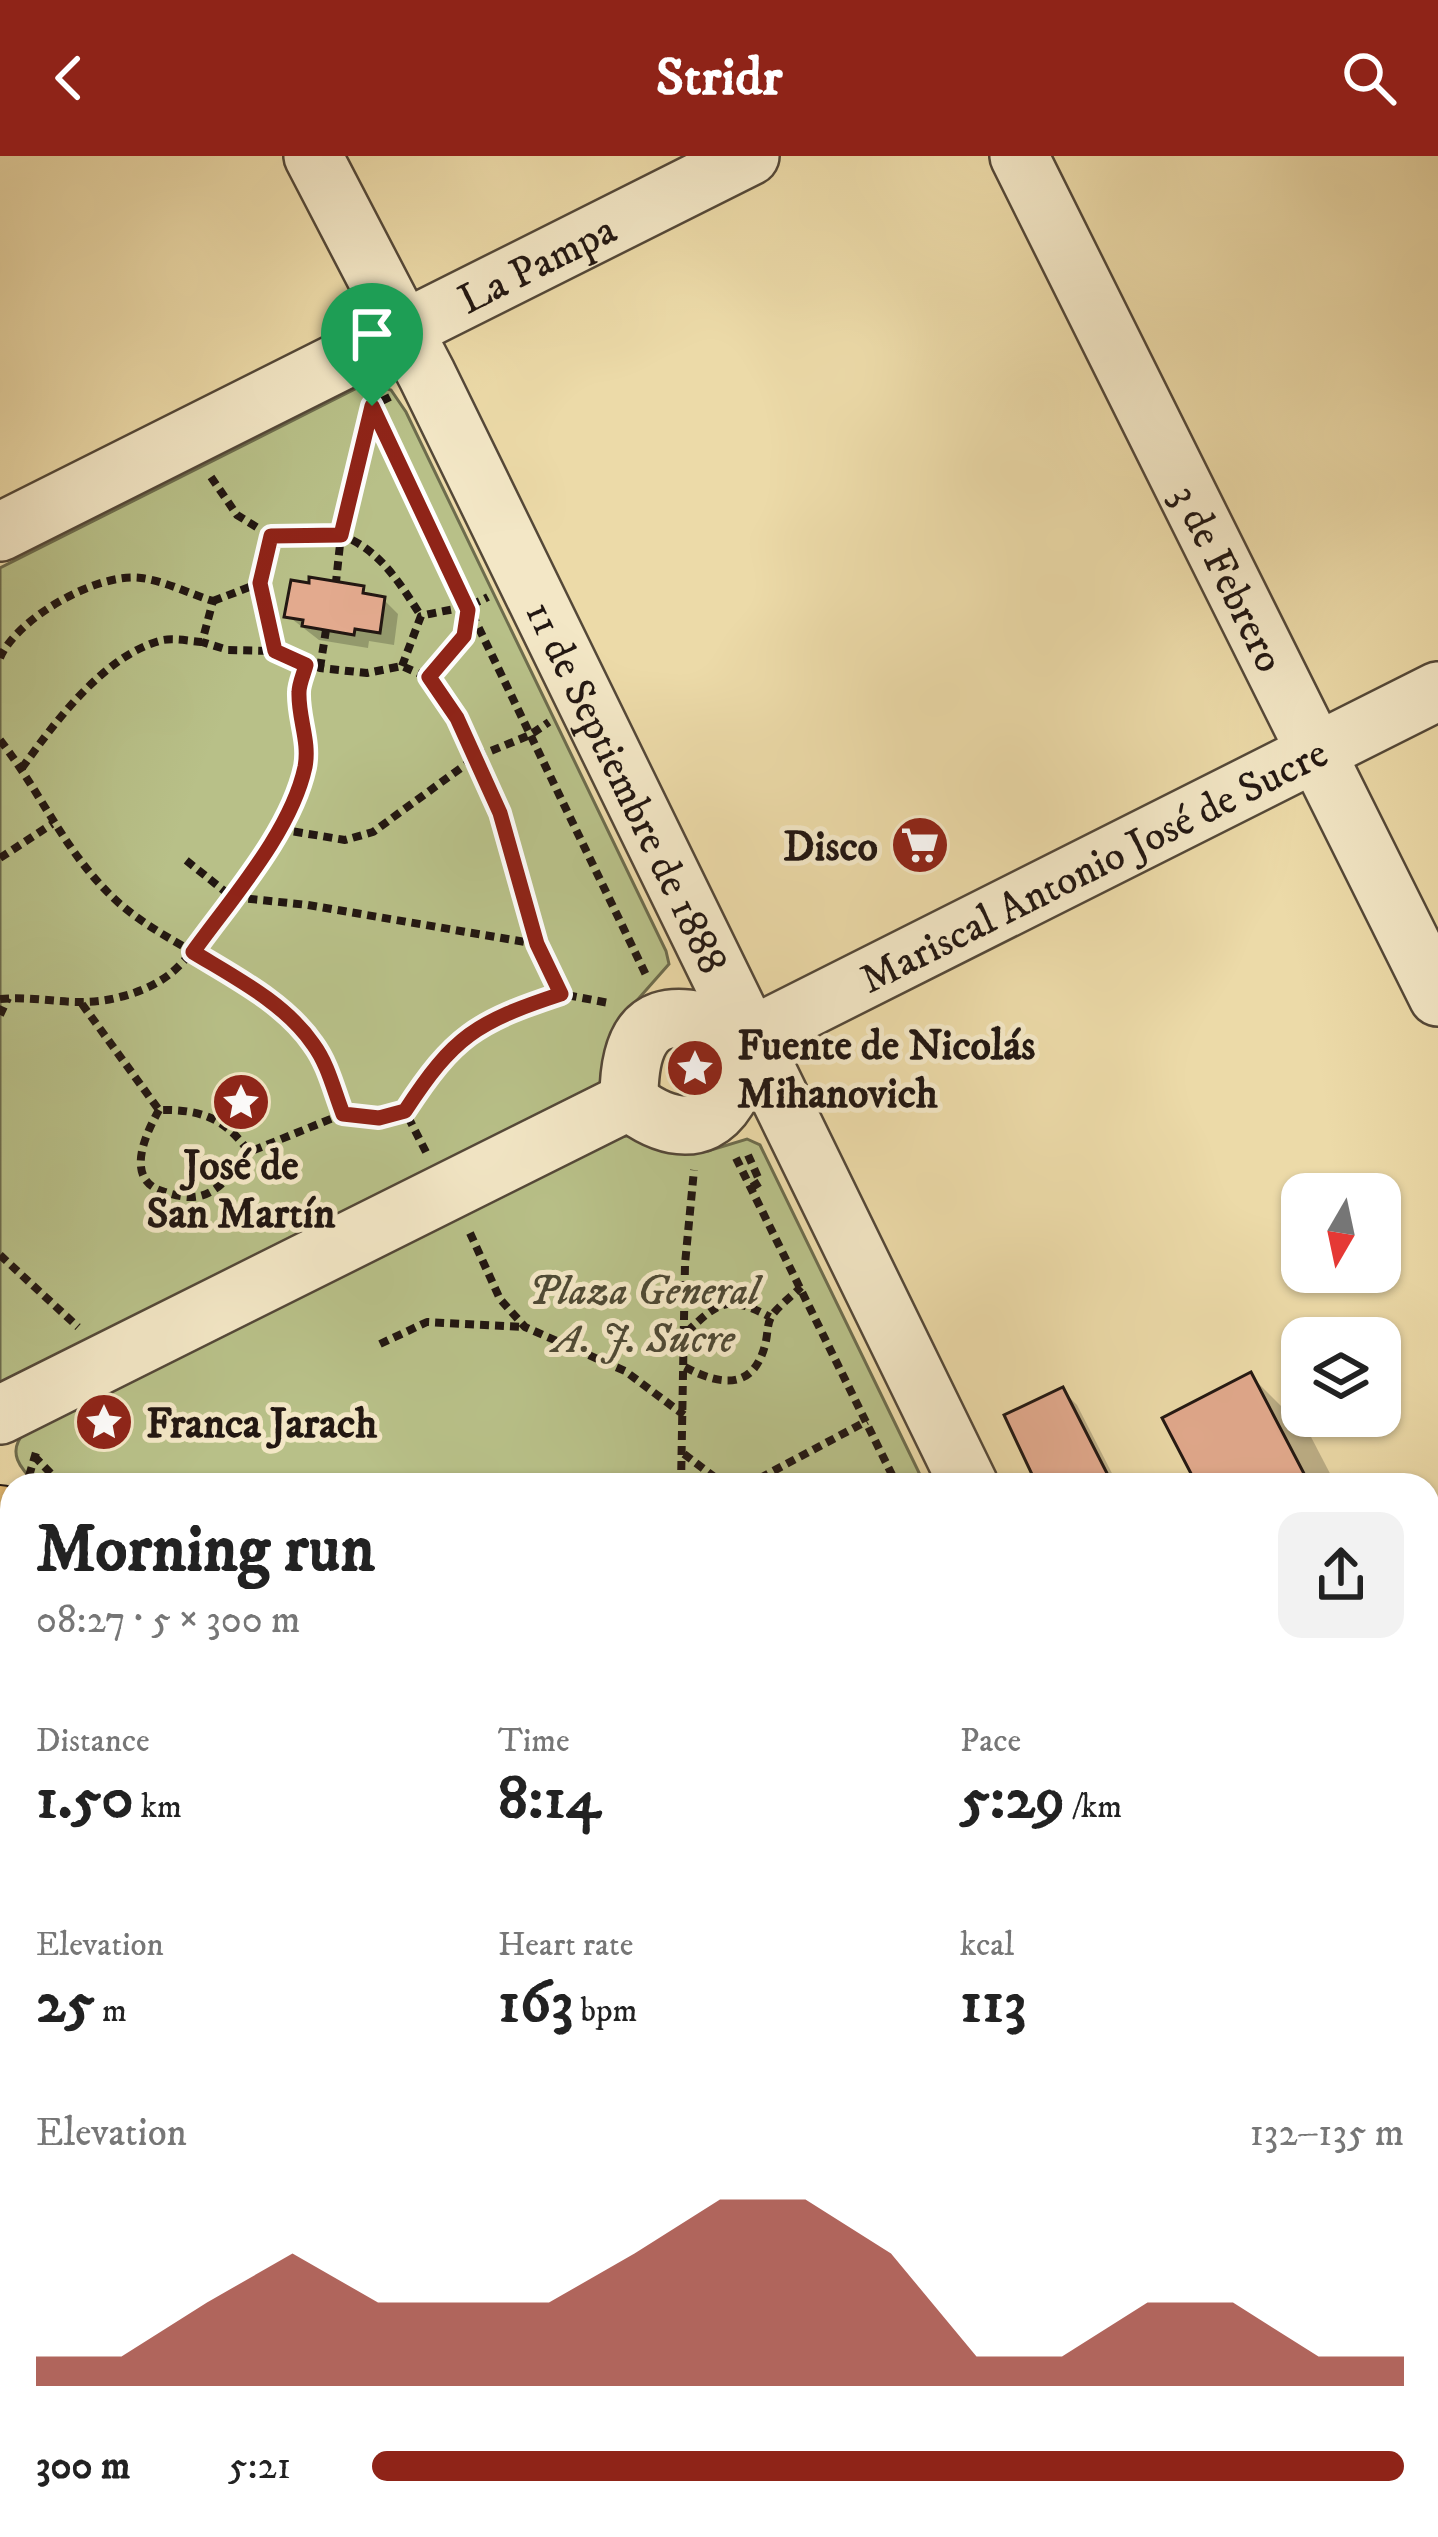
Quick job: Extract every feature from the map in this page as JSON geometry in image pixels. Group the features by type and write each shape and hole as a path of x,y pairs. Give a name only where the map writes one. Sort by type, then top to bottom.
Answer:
{"street":[{"name":"11 de Septiembre de 1888","path":"313,156 415,352 963,1473"},
{"name":"La Pampa","path":"0,532 360,382 750,156"},
{"name":"3 de Febrero","path":"1019,156 1438,997"},
{"name":"Mariscal Antonio José de Sucre","path":"750,1037 1438,691"},
{"path":"684,1015 750,1037 726,1101 710,1116 673,1126 652,1120 629,1101 634,1048 661,1021 684,1015"},
{"path":"17,1436 629,1101"}],"path":[{"path":"360,382 415,352"},
{"path":"336,582 360,382"},
{"path":"360,382 646,968"},
{"path":"216,486 237,515 271,536 341,535 363,543 387,566 421,616"},
{"path":"271,536 260,583 275,651"},
{"path":"0,658 8,640 40,613 94,585 138,577 213,601 260,583"},
{"path":"202,642 213,601"},
{"path":"421,616 468,610 477,603"},
{"path":"429,677 464,636 468,610"},
{"path":"402,666 421,616"},
{"path":"320,668 326,630"},
{"path":"22,768 61,715 124,659 165,640 275,651 320,668 367,673 402,666 429,677 457,718 500,813 537,944 561,994"},
{"path":"0,1015 4,999 82,1004 120,998 172,973 193,952 296,797 306,763 306,727 298,691 306,665"},
{"path":"279,829 345,840 373,832 476,757 543,726"},
{"path":"0,740 22,768 52,824 118,902 158,934 274,1005 298,1026 314,1045 343,1114"},
{"path":"0,858 52,824"},
{"path":"182,856 232,897 308,905 537,944"},
{"path":"635,946 644,939"},
{"path":"159,1110 141,1152 142,1174 153,1189 175,1196 201,1196 223,1183 249,1152 343,1114 379,1118 405,1111 435,1065 465,1035 518,1008 561,994 593,998"},
{"path":"82,1004 159,1110"},
{"path":"159,1110 189,1109 211,1115 236,1133 249,1152"},
{"path":"405,1111 426,1151"},
{"path":"748,1155 760,1182 752,1187"},
{"path":"740,1163 892,1473"},
{"path":"681,1473 685,1264 692,1180"},
{"path":"469,1230 500,1299 525,1327"},
{"path":"0,1255 86,1334"},
{"path":"685,1367 712,1381 729,1382 747,1375 758,1364 770,1317 801,1287"},
{"path":"686,1333 717,1305 743,1303 770,1317"},
{"path":"380,1344 427,1322 525,1327 625,1371 684,1415"},
{"path":"770,1473 867,1421"},
{"path":"873,1436 893,1427"},
{"path":"17,1436 51,1473"},
{"path":"682,1454 708,1473"}],"green space":[{"path":"367,383 391,390 406,412 669,964 632,1006 606,1079 594,1091 0,1387 0,568"},
{"name":"Plaza General A. J. Sucre","path":"632,1135 708,1151 747,1139 760,1145 919,1473 27,1473 21,1466 16,1446 25,1432 609,1139"}],"building":[{"path":"309,577 364,586 363,593 385,597 380,633 355,629 354,635 302,626 303,620 284,617 291,580 309,583"},
{"path":"1251,1372 1304,1473 1191,1473 1162,1418"},
{"path":"1063,1387 1107,1473 1031,1473 1004,1415"}],"place":[{"name":"Disco","path":"920,845"},
{"name":"Fuente de Nicolás Mihanovich","path":"695,1068"},
{"name":"José de San Martín","path":"241,1102"},
{"name":"Franca Jarach","path":"104,1422"}],"route":[{"path":"372,406 468,610 464,636 429,677 457,718 500,813 537,944 561,994 518,1008 465,1035 435,1065 405,1111 364,1118 343,1114 326,1068 298,1026 193,952 279,829 296,797 306,763 306,727 298,691 306,665 275,651 260,583 271,536 341,535 372,406"}]}
